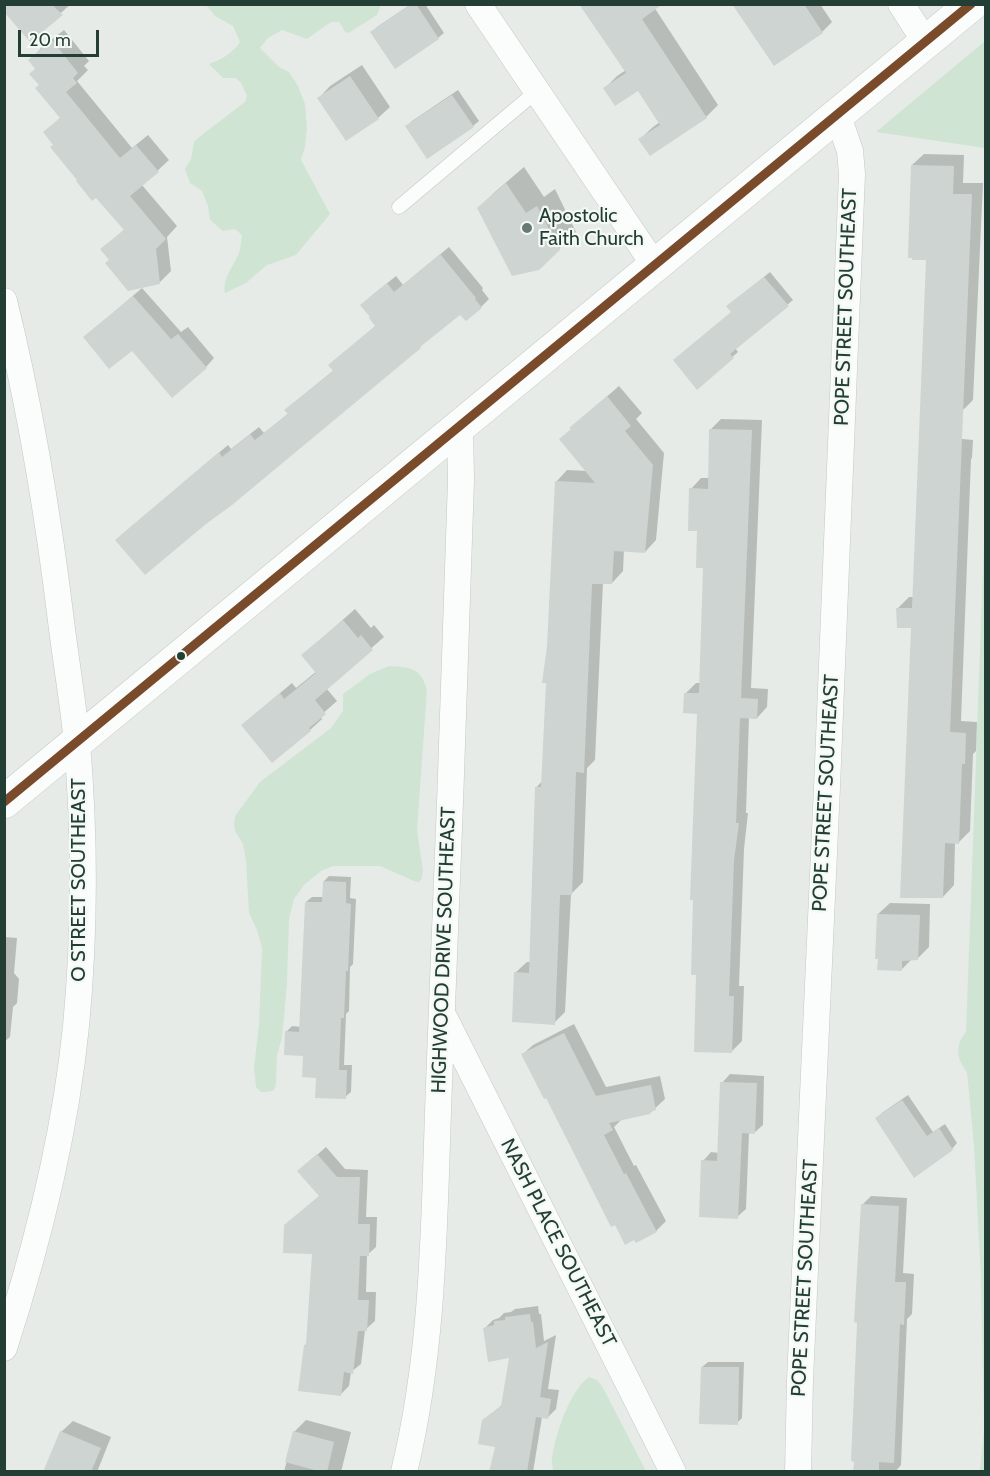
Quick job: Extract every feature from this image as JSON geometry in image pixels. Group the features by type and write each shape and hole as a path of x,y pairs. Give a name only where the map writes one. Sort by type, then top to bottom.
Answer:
{"main road":[{"path":"4,802 972,4"}],"street":[{"path":"478,4 655,267"},
{"path":"901,4 926,43"},
{"name":"POPE STREET SOUTHEAST","path":"798,1472 800,1380 852,174 850,151 838,116"},
{"name":"O STREET SOUTHEAST","path":"4,301 26,397 55,572 77,743 83,892 76,1029 61,1133 44,1211 4,1348"},
{"name":"HIGHWOOD DRIVE SOUTHEAST","path":"404,1472 420,1390 429,1313 461,480 460,427"},
{"name":"NASH PLACE SOUTHEAST","path":"442,1015 674,1472"}],"lane":[{"path":"399,207 537,91"}],"green space":[{"path":"206,5 381,5 377,15 350,32 346,33 339,22 331,22 307,39 282,30 268,38 260,48 279,67 289,72 298,86 305,104 307,127 301,160 330,214 296,255 267,265 246,283 225,293 226,278 239,253 242,235 235,229 223,231 210,220 202,191 190,183 185,169 191,159 194,142 245,102 247,96 236,78 223,78 209,64 227,55 240,42 233,26 215,16"},
{"path":"985,41 985,148 876,132"},
{"path":"985,514 986,1471 980,1472 984,1428 981,1278 974,1146 967,1072 958,1052 962,1037 966,1032"},
{"path":"389,666 403,667 418,673 427,690 417,830 423,870 422,878 419,882 414,881 380,866 333,866 321,871 304,885 294,899 289,919 287,984 282,1038 277,1055 276,1084 274,1090 261,1092 256,1087 254,1068 259,1025 262,948 249,913 246,861 243,844 235,831 235,816 260,782 331,728 343,711 343,694 370,674"},
{"path":"589,1377 597,1380 602,1386 646,1471 553,1471 554,1448 564,1414 582,1383"}],"building":[{"path":"4,4 51,4 63,15 30,42 4,12"},
{"path":"411,4 416,4 439,39 395,69 370,32"},
{"path":"579,4 663,4 642,19 707,118 650,156 638,139 660,125 638,91 615,106 603,88 626,73"},
{"path":"732,4 804,4 823,33 774,66"},
{"path":"52,40 78,73 73,78 77,83 66,92 120,158 136,145 159,172 130,196 166,239 156,249 160,284 128,291 105,263 109,260 100,249 124,230 96,198 92,201 50,147 53,145 43,132 60,118 35,88 39,85 29,74 35,69 28,60"},
{"path":"350,76 379,119 346,141 317,98"},
{"path":"452,95 474,127 427,159 405,126"},
{"path":"911,165 954,166 953,194 972,194 950,732 966,733 965,764 962,764 959,844 945,843 943,898 900,898 911,628 897,628 896,608 912,608 926,260 908,258"},
{"path":"506,183 526,213 537,206 560,250 539,270 512,276 477,208"},
{"path":"440,254 482,308 466,321 460,315 145,575 115,540 219,452 222,457 250,434 255,440 288,414 284,410 333,371 328,365 375,326 360,305 387,283 394,292"},
{"path":"764,277 789,306 730,354 734,358 697,390 673,360 731,312 726,306"},
{"path":"133,296 171,339 178,334 207,368 172,398 132,351 109,369 83,337"},
{"path":"607,396 631,426 625,431 653,465 645,553 614,551 612,584 592,584 584,773 576,772 572,895 560,895 555,1025 512,1022 514,972 529,973 535,787 541,787 546,683 542,683 547,646 555,481 595,483 559,439"},
{"path":"709,429 752,430 741,698 758,699 757,719 740,718 736,823 739,823 734,860 729,996 734,996 732,1053 694,1052 696,975 691,975 693,900 690,900 697,714 683,713 684,693 699,693 703,568 696,568 697,531 688,531 689,488 708,489"},
{"path":"343,620 358,638 361,635 373,650 315,700 326,714 309,728 311,731 272,763 241,725 280,693 284,699 316,673 301,655"},
{"path":"323,881 346,882 346,903 351,904 348,971 346,971 344,1018 341,1018 339,1070 347,1070 346,1099 315,1098 316,1078 302,1077 303,1056 284,1055 285,1031 299,1032 305,902 322,902"},
{"path":"877,914 920,915 918,960 902,961 902,971 877,970 878,959 875,959"},
{"path":"564,1033 596,1096 651,1085 656,1110 650,1114 609,1123 613,1130 604,1135 657,1232 636,1243 634,1240 625,1245 615,1225 611,1227 546,1098 544,1099 521,1054"},
{"path":"720,1082 757,1083 755,1134 742,1133 738,1219 699,1217 701,1160 717,1161"},
{"path":"902,1100 927,1136 939,1128 953,1150 914,1178 875,1118"},
{"path":"317,1154 337,1177 360,1177 358,1224 370,1224 369,1256 360,1256 358,1300 369,1300 367,1331 358,1331 353,1374 344,1372 341,1396 298,1391 304,1345 306,1345 312,1254 283,1253 284,1225 319,1196 297,1171"},
{"path":"861,1204 899,1206 895,1282 906,1282 904,1325 900,1324 894,1463 879,1462 879,1472 853,1472 854,1462 851,1461 857,1323 854,1322"},
{"path":"530,1314 536,1348 548,1342 540,1397 551,1399 548,1419 536,1417 527,1472 489,1472 495,1447 478,1444 482,1420 501,1406 509,1358 488,1362 483,1328 494,1325 494,1321 505,1320 505,1317"},
{"path":"701,1367 739,1367 738,1425 699,1424"},
{"path":"60,1431 101,1448 91,1472 43,1472"},
{"path":"293,1431 334,1442 327,1472 285,1462"}],"transit line":[{"path":"4,802 971,4"}],"place":[{"name":"Apostolic Faith Church","path":"527,228"}]}
